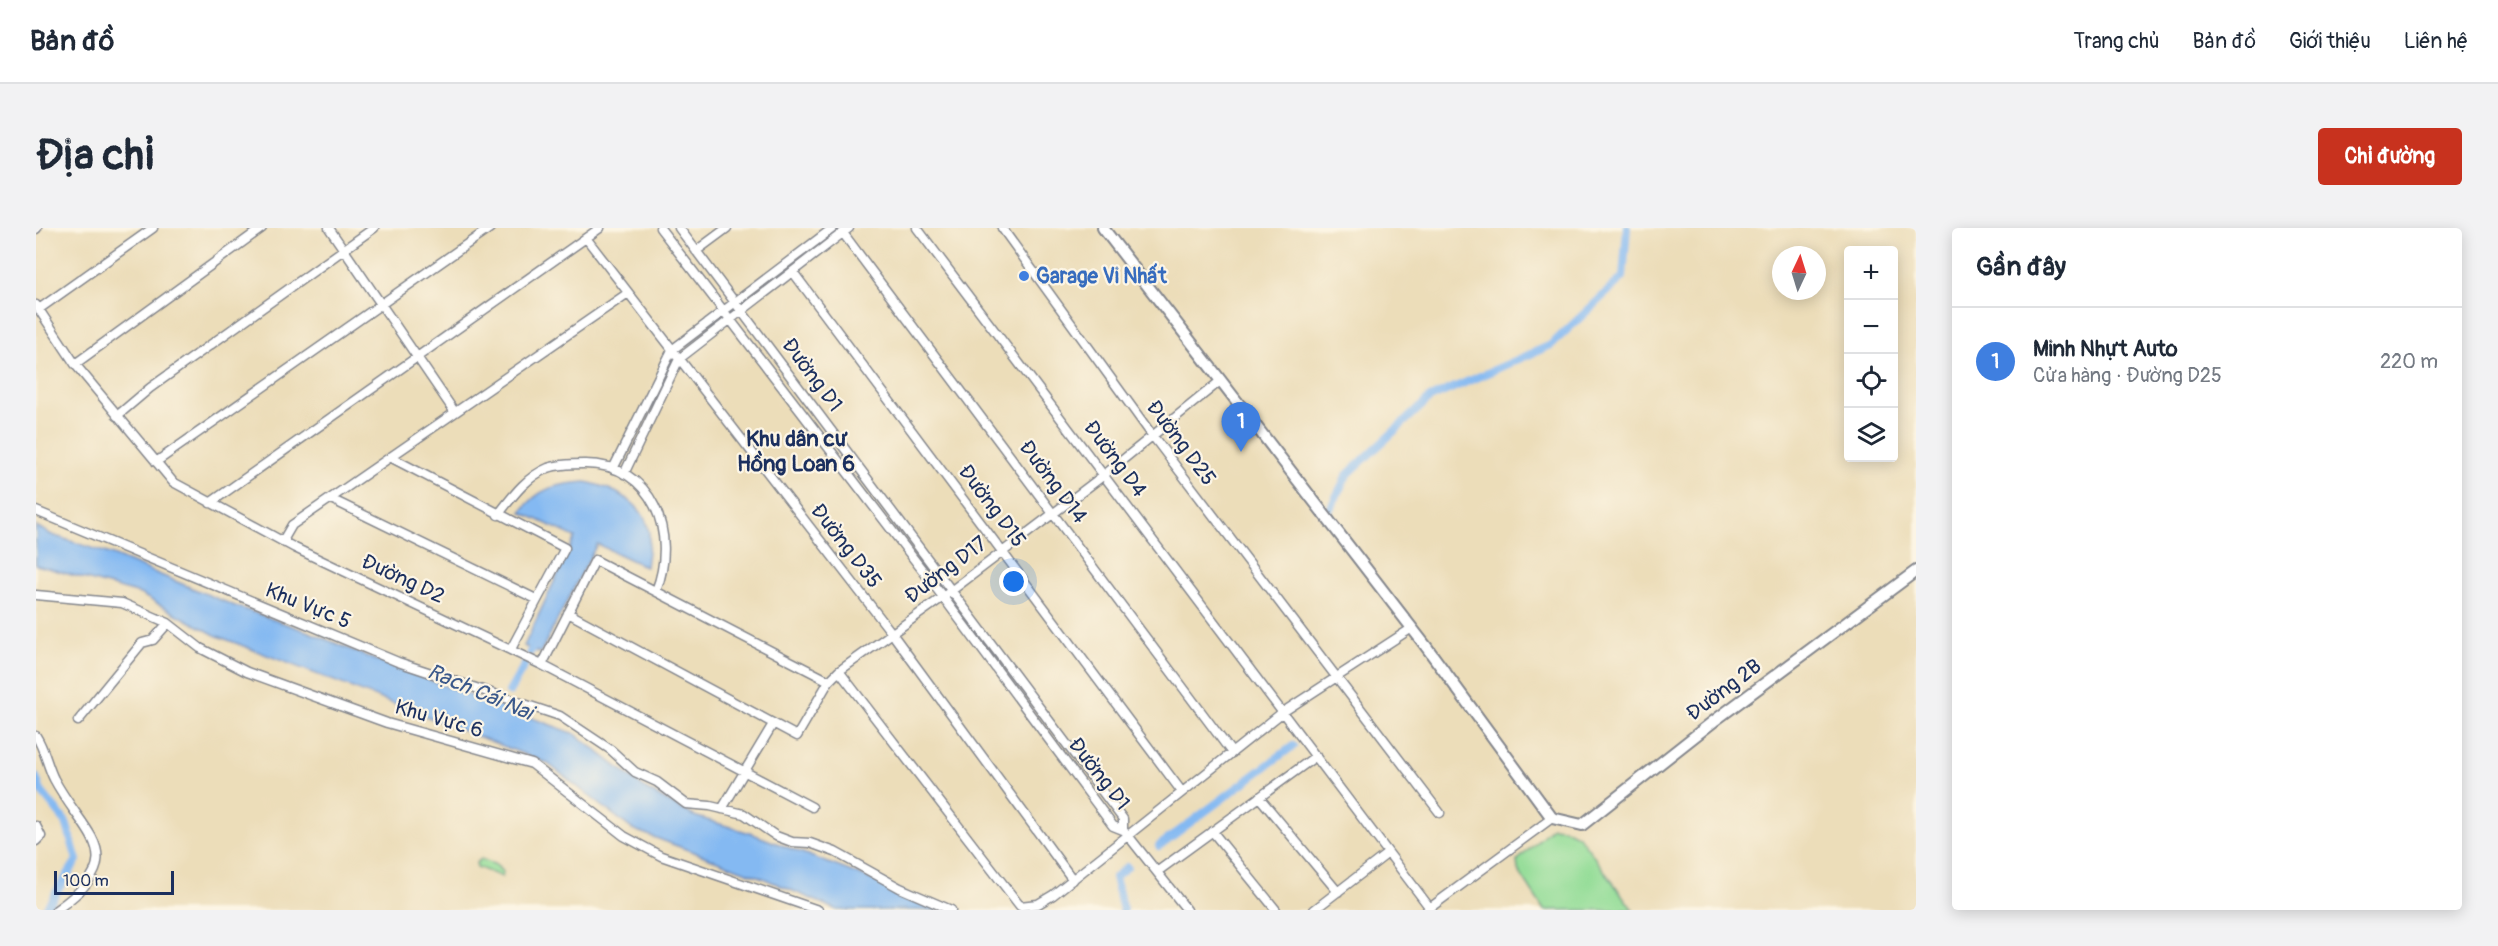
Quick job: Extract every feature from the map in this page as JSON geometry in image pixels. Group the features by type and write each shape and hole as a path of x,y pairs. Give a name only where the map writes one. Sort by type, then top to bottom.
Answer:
{"street":[{"path":"38,307 153,228"},
{"path":"75,364 262,228"},
{"path":"329,228 454,411"},
{"path":"117,416 150,388 375,228"},
{"path":"156,462 490,228"},
{"path":"210,503 600,228"},
{"name":"Đường D1","path":"660,228 943,597 1113,826 1125,832"},
{"name":"Đường D1","path":"679,228 1123,819 1125,832"},
{"path":"696,251 728,228"},
{"path":"614,469 672,350 833,228"},
{"name":"Đường D4","path":"917,228 1283,712 1428,909"},
{"name":"Đường D25","path":"1002,228 1152,435 1440,813"},
{"path":"1103,228 1412,628 1552,818 1428,909"},
{"path":"624,474 679,359 846,230"},
{"name":"Đường D14","path":"846,230 1232,753"},
{"name":"Đường D35","path":"586,238 891,632 1073,880"},
{"name":"Đường D15","path":"793,272 1182,792"},
{"path":"285,543 285,537 292,525 628,293"},
{"name":"Đường D2","path":"38,307 75,364 172,482 285,543 511,649 812,807"},
{"name":"Đường D17","path":"773,724 797,736 829,681 839,671 943,597 1104,475 1219,381"},
{"path":"390,457 565,548 511,649"},
{"path":"498,515 529,479 549,468 591,464 614,469 624,474 649,496 662,525 666,557 656,591"},
{"path":"331,499 536,599"},
{"name":"Khu Vực 5","path":"36,511 398,662 560,716 582,729 635,772 657,782 686,804 744,814 776,836 792,842 810,843 835,852 900,888 951,910"},
{"path":"542,665 595,560 829,681"},
{"name":"Đường 2B","path":"1552,818 1582,825 1714,721 1916,571"},
{"name":"Khu Vực 6","path":"36,596 122,603 168,623 200,648 247,672 387,723 532,764 624,836 661,856 818,910"},
{"path":"568,613 773,724 722,809"},
{"path":"78,721 142,643 153,640 168,623"},
{"path":"839,671 1020,906 1038,904 1073,880 1125,832 1182,792 1283,712 1336,675 1412,628"},
{"path":"36,736 53,778 89,830 97,851 94,875 70,900 56,910"},
{"path":"1158,871 1316,756"},
{"path":"1259,797 1338,892"},
{"path":"36,826 41,836 36,841"},
{"path":"1212,831 1276,910"},
{"path":"1125,832 1187,910"},
{"path":"1314,910 1388,852"}],"green space":[{"path":"1552,827 1563,828 1579,836 1633,910 1544,910 1518,870 1517,861"},
{"path":"481,859 496,865 503,873 502,877 477,867 476,863"}],"water":[{"path":"586,482 607,488 626,498 641,513 649,533 646,567 597,544 540,653 524,646 575,537 521,512 535,497 549,488"},
{"name":"Rạch Cái Nai","path":"36,526 52,535 110,554 235,606 309,632 380,662 575,734 647,790 694,816 753,834 896,889 940,910 837,910 763,878 632,829 547,763 215,635 140,594 36,565"}],"waterway":[{"path":"1329,511 1347,475 1430,398 1551,345 1623,277 1627,228"},
{"path":"509,692 525,664"},
{"path":"1159,846 1293,746"},
{"path":"36,777 41,791 66,822 77,860 45,910"},
{"path":"1123,910 1115,877 1127,867"}],"place":[{"name":"Garage Vi Nhất","path":"1024,276"},
{"name":"Minh Nhựt Auto","path":"1241,452"}],"district":[{"name":"Khu dân cư Hồng Loan 6","path":"796,452"}]}
